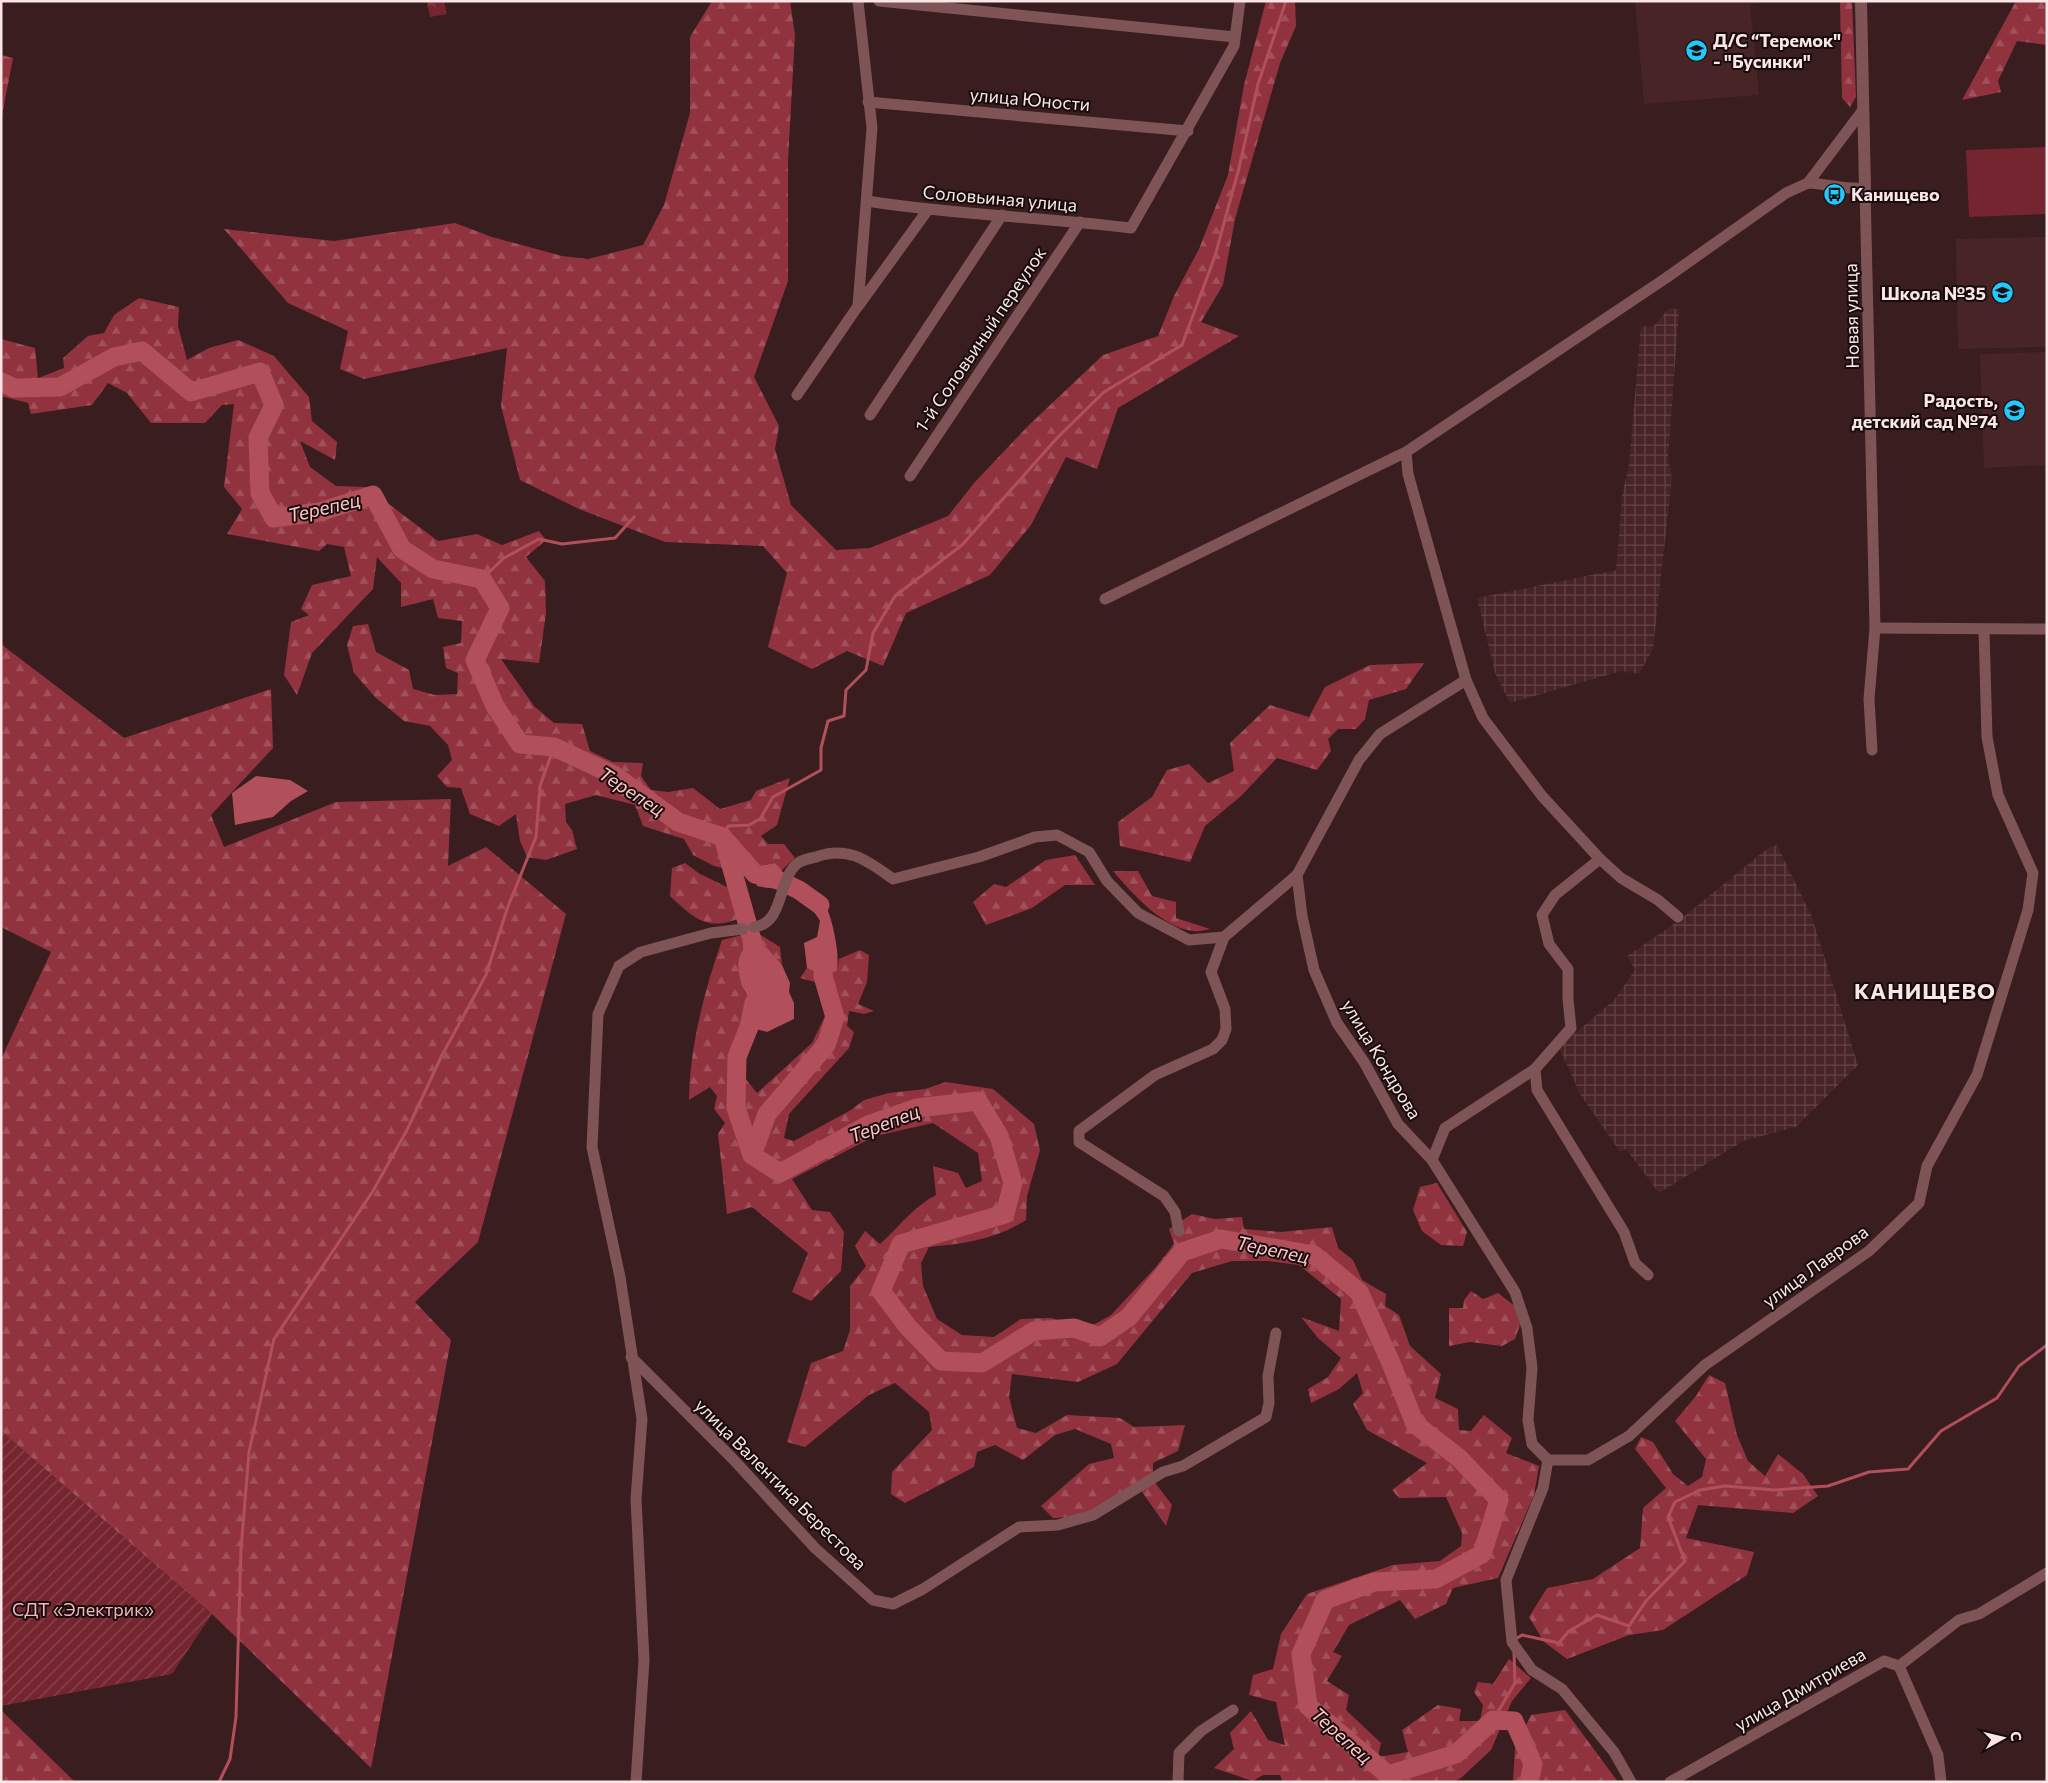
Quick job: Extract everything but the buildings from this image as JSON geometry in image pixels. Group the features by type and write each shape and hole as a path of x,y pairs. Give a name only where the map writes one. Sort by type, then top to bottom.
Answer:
{"street":[{"path":"858,1 872,128 858,306"},
{"path":"879,1 1235,37"},
{"path":"1188,131 1234,46 1240,1"},
{"name":"Новая улица","path":"1860,1 1866,188 1875,628 1869,699 1872,750"},
{"name":"улица Юности","path":"868,102 1188,131"},
{"path":"1105,599 1406,452 1666,278 1786,193 1808,182 1863,110"},
{"name":"Соловьиная улица","path":"867,201 926,211 1002,214 1131,228 1188,131"},
{"path":"1808,182 1835,184 1851,190 1866,188"},
{"path":"797,395 926,211"},
{"path":"870,415 1002,214"},
{"name":"1-й Соловьиный переулок","path":"910,476 1080,222"},
{"path":"1406,452 1408,474 1466,680 1483,718 1542,796 1600,858 1621,878 1658,900 1678,917"},
{"path":"1875,628 2047,629"},
{"name":"улица Лаврова","path":"1548,1460 1588,1460 1629,1436 1705,1365 1869,1251 1918,1203 1927,1166 1976,1075 2028,910 2034,873 1998,795 1987,737 1984,630"},
{"path":"1179,1231 1175,1212 1164,1196 1080,1142 1079,1131 1155,1075 1213,1048 1222,1040 1226,1029 1225,1009 1210,972 1224,937 1297,875 1359,760 1380,734 1466,680"},
{"path":"636,1782 644,1660 636,1499 642,1419 620,1277 592,1147 598,1014 619,966 641,952 711,933 760,926 773,917 788,877 798,863 827,853 860,856 893,879 979,857 1035,837 1057,835 1088,852 1107,881 1138,913 1189,940 1224,937"},
{"path":"1432,1160 1445,1128 1535,1069 1571,1028 1568,999 1568,969 1549,944 1542,915 1555,895 1600,858"},
{"name":"улица Кондрова","path":"1297,875 1302,916 1314,970 1337,1023 1364,1062 1398,1124 1432,1160 1516,1292 1527,1328 1532,1368 1528,1420 1532,1444 1548,1460"},
{"path":"1535,1069 1537,1090 1624,1232 1635,1264 1648,1275"},
{"name":"улица Валентина Берестова","path":"631,1357 732,1458 815,1548 874,1600 893,1604 923,1589 1019,1527 1058,1525 1093,1515 1163,1472 1183,1466 1266,1417 1269,1403 1268,1376 1276,1333"},
{"path":"1548,1460 1543,1488 1506,1580 1512,1642 1532,1670 1562,1689 1614,1752 1631,1782"},
{"path":"1941,1782 1938,1755 1899,1666 1959,1620 1979,1614 2047,1573"},
{"name":"улица Дмитриева","path":"1670,1782 1884,1660 1899,1666"},
{"path":"1178,1782 1179,1753 1201,1730 1233,1710"}],"shaded area":[{"name":"Д/С “Теремок\" - \"Бусинки\"","path":"1635,1 1764,1 1750,5 1759,95 1644,104"},
{"name":"Школа №35","path":"2047,237 2047,347 1958,349 1956,239"},
{"path":"1669,308 1679,309 1668,459 1672,478 1653,649 1639,674 1621,671 1510,703 1495,673 1477,598 1616,570 1622,496 1629,464 1641,326 1653,327"},
{"name":"Радость, детский сад №74","path":"2047,352 2047,465 1984,468 1980,354"},
{"path":"256,776 290,780 308,791 291,801 273,817 235,825 232,793"},
{"path":"1777,845 1812,917 1858,1065 1796,1127 1743,1141 1659,1193 1626,1149 1620,1152 1580,1094 1559,1047 1614,1000 1635,970 1627,956 1677,922 1768,848"},
{"path":"775,863 782,870 776,886 768,888 757,886 755,874 760,866"},
{"path":"799,890 814,890 826,906 835,938 838,956 837,971 823,976 807,968 804,943 817,937 820,921"},
{"path":"752,940 767,948 782,965 790,983 789,992 794,1003 794,1019 767,1032 749,1027 745,1017 747,997 742,986 738,967 740,955"}],"green space":[{"path":"444,1 447,14 430,17 427,2"},
{"path":"712,1 790,1 795,35 788,161 788,281 754,377 779,426 775,449 791,505 836,550 870,548 948,516 975,482 1028,426 1103,355 1158,336 1174,296 1199,249 1228,175 1244,85 1266,1 1295,1 1296,26 1280,63 1235,219 1223,285 1201,322 1239,336 1118,408 1097,469 1066,457 1031,525 990,575 906,613 883,666 847,651 812,669 768,647 787,573 763,546 665,542 579,509 520,480 501,406 507,348 364,379 340,369 348,331 288,303 224,229 334,241 455,223 492,237 562,256 588,259 643,245 664,205 690,113 690,37"},
{"path":"1840,1 1852,1 1856,97 1850,107 1842,98"},
{"path":"2016,1 2047,1 2047,45 2017,41 1998,81 2001,92 1962,100"},
{"path":"1,55 13,58 1,121"},
{"path":"2047,147 2047,214 1969,217 1966,150"},
{"path":"139,298 179,307 178,326 187,360 209,348 238,340 274,356 309,397 312,421 337,442 335,460 300,441 310,467 336,486 366,487 438,541 477,534 502,545 539,531 546,540 526,557 545,581 546,613 539,663 501,659 534,706 554,723 582,724 590,751 613,762 643,763 641,776 651,790 668,792 693,788 720,809 751,800 756,791 790,778 777,825 761,836 768,844 784,844 795,858 782,870 775,863 760,866 743,873 714,866 693,855 684,839 643,826 635,805 596,795 565,804 566,822 572,830 577,849 546,860 527,857 520,841 516,814 499,826 470,814 461,788 447,787 437,776 452,760 448,745 430,726 404,721 375,697 354,673 347,645 353,626 368,624 376,652 409,670 413,689 435,695 457,694 458,673 446,668 443,647 461,643 462,621 438,618 433,599 401,607 401,583 377,557 373,589 312,653 297,695 284,675 291,622 309,615 301,609 312,585 351,576 344,547 327,544 319,551 227,534 242,509 224,487 234,404 222,405 205,423 151,423 127,393 108,383 92,405 31,414 28,403 1,396 1,339 35,348 38,378 64,368 63,358 88,336 104,333 114,315"},
{"path":"1,644 124,738 271,689 273,748 211,815 224,847 336,802 451,799 448,866 486,847 566,914 478,1242 415,1302 451,1340 371,1768 212,1614 1,1431 1,1059 51,952 1,927"},
{"path":"1424,663 1406,689 1369,700 1365,719 1356,729 1338,729 1328,739 1331,751 1317,770 1277,758 1241,796 1205,826 1190,862 1120,846 1118,822 1152,797 1167,770 1189,764 1208,783 1234,771 1230,743 1270,705 1309,717 1325,687 1370,665"},
{"path":"1075,855 1095,885 1065,885 1032,908 986,925 973,902 994,884 1006,887 1046,860"},
{"path":"685,863 700,874 750,898 752,913 738,919 716,924 707,923 690,914 670,896 672,868"},
{"path":"1113,871 1138,871 1152,896 1176,902 1176,918 1210,929 1194,931 1182,928 1159,916 1139,899"},
{"path":"759,934 780,947 782,965 769,951 742,986 747,996 743,1015 752,1036 744,1065 744,1077 757,1093 812,1043 825,1016 815,982 800,978 807,968 823,976 837,971 839,959 860,950 869,955 867,982 858,1004 874,1011 864,1014 849,1011 847,1026 854,1032 849,1048 789,1114 784,1138 794,1141 851,1110 864,1100 889,1093 925,1089 946,1082 993,1089 1034,1124 1040,1150 1027,1196 1026,1220 1003,1232 979,1240 929,1247 921,1263 923,1286 937,1319 962,1335 994,1337 1021,1319 1051,1318 1068,1323 1095,1324 1111,1315 1155,1268 1174,1244 1169,1229 1192,1214 1215,1219 1242,1217 1244,1229 1281,1232 1332,1227 1338,1248 1353,1260 1362,1280 1386,1294 1385,1306 1399,1315 1410,1346 1441,1374 1435,1398 1458,1409 1459,1430 1471,1431 1484,1415 1512,1438 1506,1453 1539,1466 1534,1495 1498,1578 1453,1588 1446,1604 1415,1619 1400,1600 1349,1625 1333,1652 1342,1656 1327,1681 1349,1695 1346,1710 1381,1743 1378,1757 1408,1752 1402,1730 1438,1705 1461,1709 1459,1721 1480,1721 1483,1705 1474,1692 1478,1682 1493,1684 1509,1659 1531,1678 1512,1701 1491,1750 1461,1778 1454,1782 1283,1782 1280,1775 1263,1775 1253,1781 1214,1768 1234,1749 1230,1733 1251,1711 1268,1740 1285,1745 1276,1702 1249,1695 1253,1675 1273,1669 1281,1634 1307,1594 1393,1565 1440,1561 1461,1546 1462,1533 1446,1497 1399,1498 1392,1490 1427,1463 1367,1430 1353,1404 1363,1393 1357,1373 1339,1389 1311,1403 1308,1389 1328,1377 1341,1358 1318,1338 1301,1317 1339,1331 1341,1299 1299,1265 1268,1261 1232,1261 1192,1273 1117,1364 1078,1382 1012,1374 1009,1397 1017,1428 1036,1433 1067,1415 1120,1418 1134,1427 1185,1425 1178,1451 1153,1463 1153,1480 1172,1505 1166,1526 1140,1489 1077,1517 1053,1518 1041,1506 1089,1464 1114,1458 1111,1444 1075,1429 1055,1435 1023,1460 995,1445 977,1452 974,1467 905,1503 891,1494 892,1472 932,1430 929,1412 895,1383 869,1395 805,1447 787,1442 811,1363 843,1351 850,1330 850,1286 866,1266 855,1246 865,1231 880,1244 913,1211 936,1195 933,1166 958,1173 966,1188 982,1181 978,1153 933,1123 875,1136 792,1179 812,1210 830,1212 844,1232 841,1271 811,1301 792,1292 808,1253 752,1207 727,1214 718,1134 725,1123 714,1109 717,1096 710,1087 689,1100 692,1059 699,1019 709,979 722,940 742,935"},
{"path":"1437,1183 1467,1232 1463,1246 1441,1245 1422,1231 1413,1210 1420,1187"},
{"path":"1471,1291 1483,1299 1498,1293 1516,1307 1520,1325 1515,1339 1502,1346 1470,1342 1449,1346 1449,1308 1463,1308 1464,1300"},
{"path":"1709,1375 1725,1383 1737,1435 1748,1461 1765,1476 1778,1454 1803,1474 1818,1496 1793,1513 1698,1505 1686,1538 1754,1552 1747,1575 1663,1630 1629,1635 1567,1659 1544,1642 1529,1617 1547,1588 1593,1579 1640,1548 1643,1508 1666,1488 1635,1449 1641,1437 1653,1442 1673,1474 1688,1486 1702,1477 1706,1459 1675,1421 1696,1396"},
{"name":"СДТ «Электрик»","path":"1,1431 212,1614 172,1674 1,1706"},
{"path":"1,1710 75,1782 1,1782"},
{"path":"1565,1710 1618,1782 1513,1782 1515,1748 1531,1715"}],"waterway":[{"path":"723,837 728,826 749,825 760,819 773,797 821,770 821,748 828,721 844,716 846,690 866,670 873,633 895,596 962,545 1057,438 1104,392 1182,345 1215,256 1239,168 1258,84 1286,1"},
{"name":"Терепец","path":"1,382 14,388 60,387 114,357 142,351 191,392 260,372 274,405 258,438 260,493 274,518 319,512 373,495 402,549 433,569 482,579 500,608 475,660 495,706 520,744 554,747 614,775 678,822 723,837 752,940 754,964"},
{"path":"482,579 504,558 539,539 562,544 615,538 634,517"},
{"path":"219,1782 230,1759 236,1717 241,1549 249,1452 274,1339 373,1191 407,1130 442,1055 486,975 507,909 536,837 540,786 554,747"},
{"name":"Терепец","path":"727,842 755,874 778,880 799,890 820,905"},
{"name":"Терепец","path":"752,1155 767,1114 826,1045 835,1017 823,976 825,951"},
{"name":"Терепец","path":"754,1003 749,1027 737,1057 736,1108 752,1155 780,1173 868,1125 917,1108 978,1101 999,1136 1013,1183 1005,1214 901,1244 881,1291 908,1327 941,1361 982,1363 1034,1331 1074,1328 1100,1337 1129,1317 1182,1252 1221,1239 1314,1255 1359,1292 1391,1363 1415,1424 1459,1458 1499,1500 1482,1554 1436,1579 1374,1582 1325,1600 1301,1654 1308,1706 1388,1775 1456,1754 1493,1720 1514,1721 1533,1764 1529,1782"},
{"path":"1514,1640 1522,1635 1559,1643 1569,1631 1597,1615 1629,1626 1646,1601 1685,1561 1668,1517 1675,1502 1700,1490 1725,1486 1774,1490 1828,1486 1869,1472 1908,1469 1941,1431 1997,1398 2019,1366 2047,1345"},
{"path":"1493,1720 1515,1683 1514,1653"}],"place":[{"name":"Д/С “Теремок\" - \"Бусинки\"","path":"1697,50"},
{"name":"Канищево","path":"1835,194"},
{"name":"Школа №35","path":"2002,293"},
{"name":"Радость, детский сад №74","path":"2014,410"}],"district":[{"name":"КАНИЩЕВО","path":"1925,990"}]}
